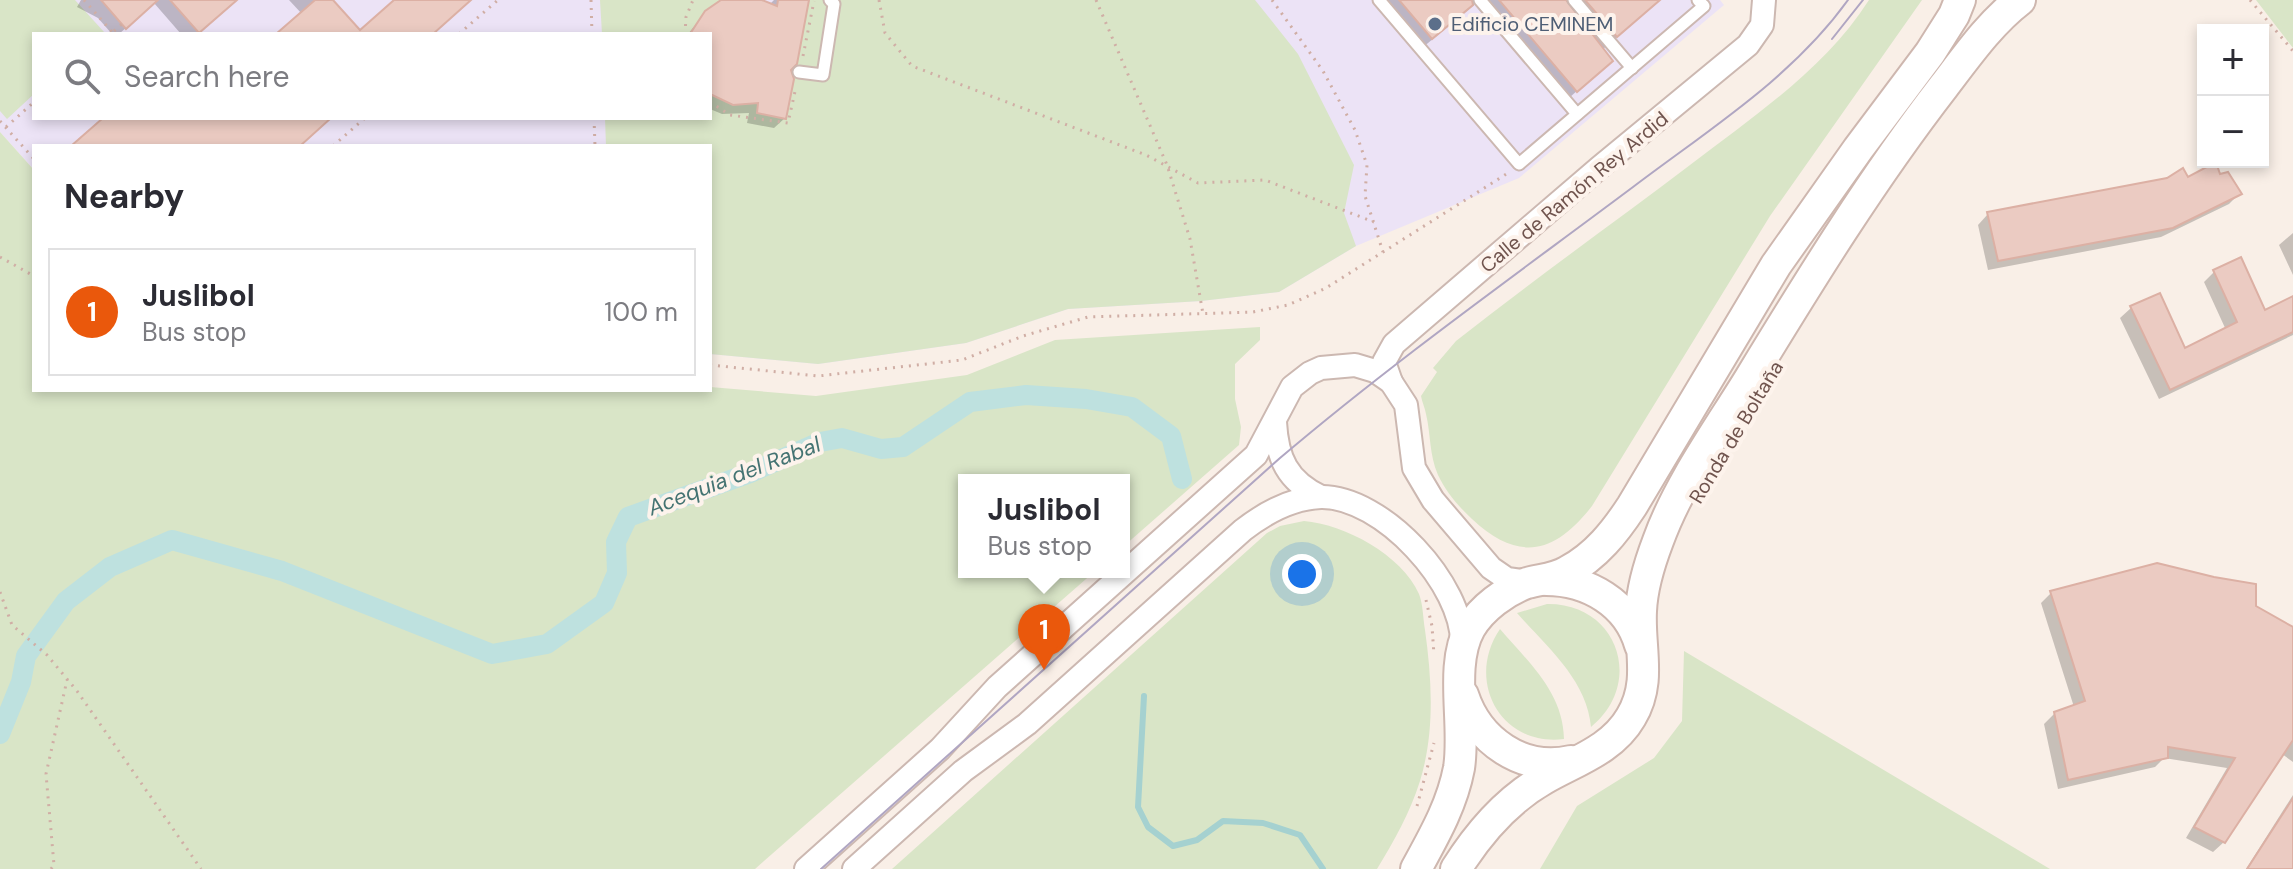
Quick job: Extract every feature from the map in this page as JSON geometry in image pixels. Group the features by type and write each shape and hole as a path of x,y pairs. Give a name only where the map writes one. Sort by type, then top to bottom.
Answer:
{"main road":[{"name":"Ronda de Boltaña","path":"1416,869 1443,818 1459,768 1462,650 1471,627 1479,616 1505,595 1537,581 1559,576 1579,564 1605,543 1620,525 1776,265 1930,53 1960,0"},
{"name":"Ronda de Boltaña","path":"1456,869 1484,831 1515,799 1543,779 1615,738 1634,713 1644,685 1643,598 1653,557 1674,503 1833,243 1922,115 1997,20 2020,0"},
{"path":"1537,581 1576,582 1596,591 1614,604 1632,626 1644,657"},
{"name":"Ronda de Boltaña","path":"1461,691 1470,716 1479,729 1503,749 1543,764 1566,763 1588,756"}],"street":[{"name":"Calle de Ramón Rey Ardid","path":"1391,382 1384,362 1394,344 1748,45 1762,25 1764,0"},
{"path":"1130,567 1250,461 1261,448 1292,387 1321,368 1355,365 1375,371 1391,382 1406,405 1414,468 1433,500 1491,568 1507,579 1537,581"},
{"path":"1275,420 1278,451 1286,468 1302,486 1321,497 1365,509 1381,518 1409,542 1443,585 1460,625 1462,650"},
{"path":"854,869 963,771 1027,724 1254,522 1293,502 1321,497"},
{"path":"806,869 940,749 1002,681 1118,578"}],"lane":[{"path":"799,72 823,75 834,4 830,0"},
{"path":"1379,0 1519,164 1704,6 1698,0"},
{"path":"1480,0 1577,114"},
{"path":"1574,0 1632,68"}],"path":[{"path":"84,0 111,32"},
{"path":"461,32 498,0"},
{"path":"591,0 592,32"},
{"path":"685,32 686,17 693,0"},
{"path":"712,103 730,115 788,123 814,0"},
{"path":"879,0 885,33 912,66 1146,155 1198,183 1265,180 1374,222"},
{"path":"1096,0 1167,167 1190,239 1203,314"},
{"path":"1272,0 1323,71 1355,130 1367,165 1365,196 1383,252"},
{"path":"2250,0 2293,51"},
{"path":"113,32 122,24"},
{"path":"6,127 32,104"},
{"path":"335,144 363,120"},
{"path":"594,120 595,144"},
{"path":"0,121 32,157"},
{"path":"712,365 818,376 962,360 1023,336 1088,317 1253,312 1288,305 1326,288 1519,164"},
{"path":"0,257 32,275"},
{"path":"0,592 12,625 38,647 89,707 201,869"},
{"path":"1425,598 1432,626 1435,664"},
{"path":"51,869 54,865 46,774 67,679"},
{"path":"1417,806 1436,736"}],"shaded area":[{"path":"0,0 1720,0 1724,5 1519,178 1356,246 1279,292 1201,301 1068,309 966,343 818,364 712,354 712,144 32,144 32,168 0,132"}],"green space":[{"path":"0,0 75,0 104,32 32,32 32,96 7,119 0,111"},
{"path":"600,0 721,0 705,11 692,32 602,32"},
{"path":"809,0 1255,0 1298,54 1354,165 1344,213 1356,246 1279,292 1201,301 1068,309 966,343 818,364 712,354 712,144 606,144 605,120 712,120 712,95 733,105 758,103 757,113 786,119"},
{"path":"1869,0 1922,0 1770,216 1592,506 1564,535 1535,547 1520,547 1489,533 1453,498 1435,467 1421,396 1437,372 1433,368 1456,341 1787,90 1831,48"},
{"path":"2256,0 2293,0 2293,48"},
{"path":"0,132 32,168 32,392 712,392 712,387 816,396 967,375 1055,340 1260,327 1260,340 1235,364 1235,399 1241,427 1239,445 1130,541 1130,474 958,474 958,578 1087,578 755,869 0,869"},
{"path":"1304,521 1320,523 1353,535 1386,555 1411,580 1421,602 1430,687 1428,744 1411,804 1377,869 892,869 1267,533 1280,526"},
{"path":"1547,604 1571,607 1591,617 1606,631 1616,649 1620,668 1617,689 1608,709 1591,727 1588,710 1574,679 1517,613"},
{"path":"1500,629 1533,666 1551,693 1558,707 1564,739 1541,739 1522,732 1506,721 1495,706 1488,688 1486,669 1490,649"},
{"path":"1684,651 2050,869 1540,869 1577,806 1654,758 1682,721"}],"building":[{"path":"101,0 158,0 126,29"},
{"path":"170,0 237,0 200,32"},
{"path":"315,0 333,0 360,30 394,0 471,0 435,32 278,32"},
{"path":"721,0 762,0 777,6 778,0 809,0 797,64 791,70 794,79 786,119 757,113 758,103 733,105 712,95 712,32 691,32 705,11"},
{"name":"Edificio CEMINEM","path":"1399,0 1472,0 1473,5 1432,39"},
{"path":"1499,0 1566,0 1613,61 1577,92"},
{"path":"1585,0 1660,0 1617,37"},
{"path":"101,120 329,120 302,144 73,144"},
{"path":"2183,168 2188,177 2205,168 2218,168 2220,174 2228,172 2242,194 2173,228 1998,261 1987,212 2167,178"},
{"path":"2241,257 2265,310 2293,296 2293,332 2170,390 2130,306 2160,293 2185,348 2237,322 2213,270"},
{"path":"2157,563 2256,584 2256,606 2293,627 2293,740 2225,843 2194,827 2235,758 2168,747 2168,758 2068,780 2054,712 2085,701 2050,591"},
{"path":"2293,798 2293,869 2247,869"}],"waterway":[{"name":"Acequia del Rabal","path":"0,734 21,682 26,656 66,601 110,567 172,540 282,571 492,654 547,644 604,603 617,573 616,542 628,517 750,473 820,442 842,438 881,449 903,447 970,402 1026,395 1086,399 1132,407 1171,436 1182,479"},
{"path":"1144,696 1138,807 1148,827 1173,846 1197,840 1223,821 1263,823 1300,835 1323,869"}],"tram line":[{"path":"821,869 1280,458 1410,354 1748,101 1801,54 1848,0"},
{"path":"1832,39 1863,0"}],"place":[{"name":"Edificio CEMINEM","path":"1435,24"},
{"name":"Juslibol","path":"1044,670"}]}
